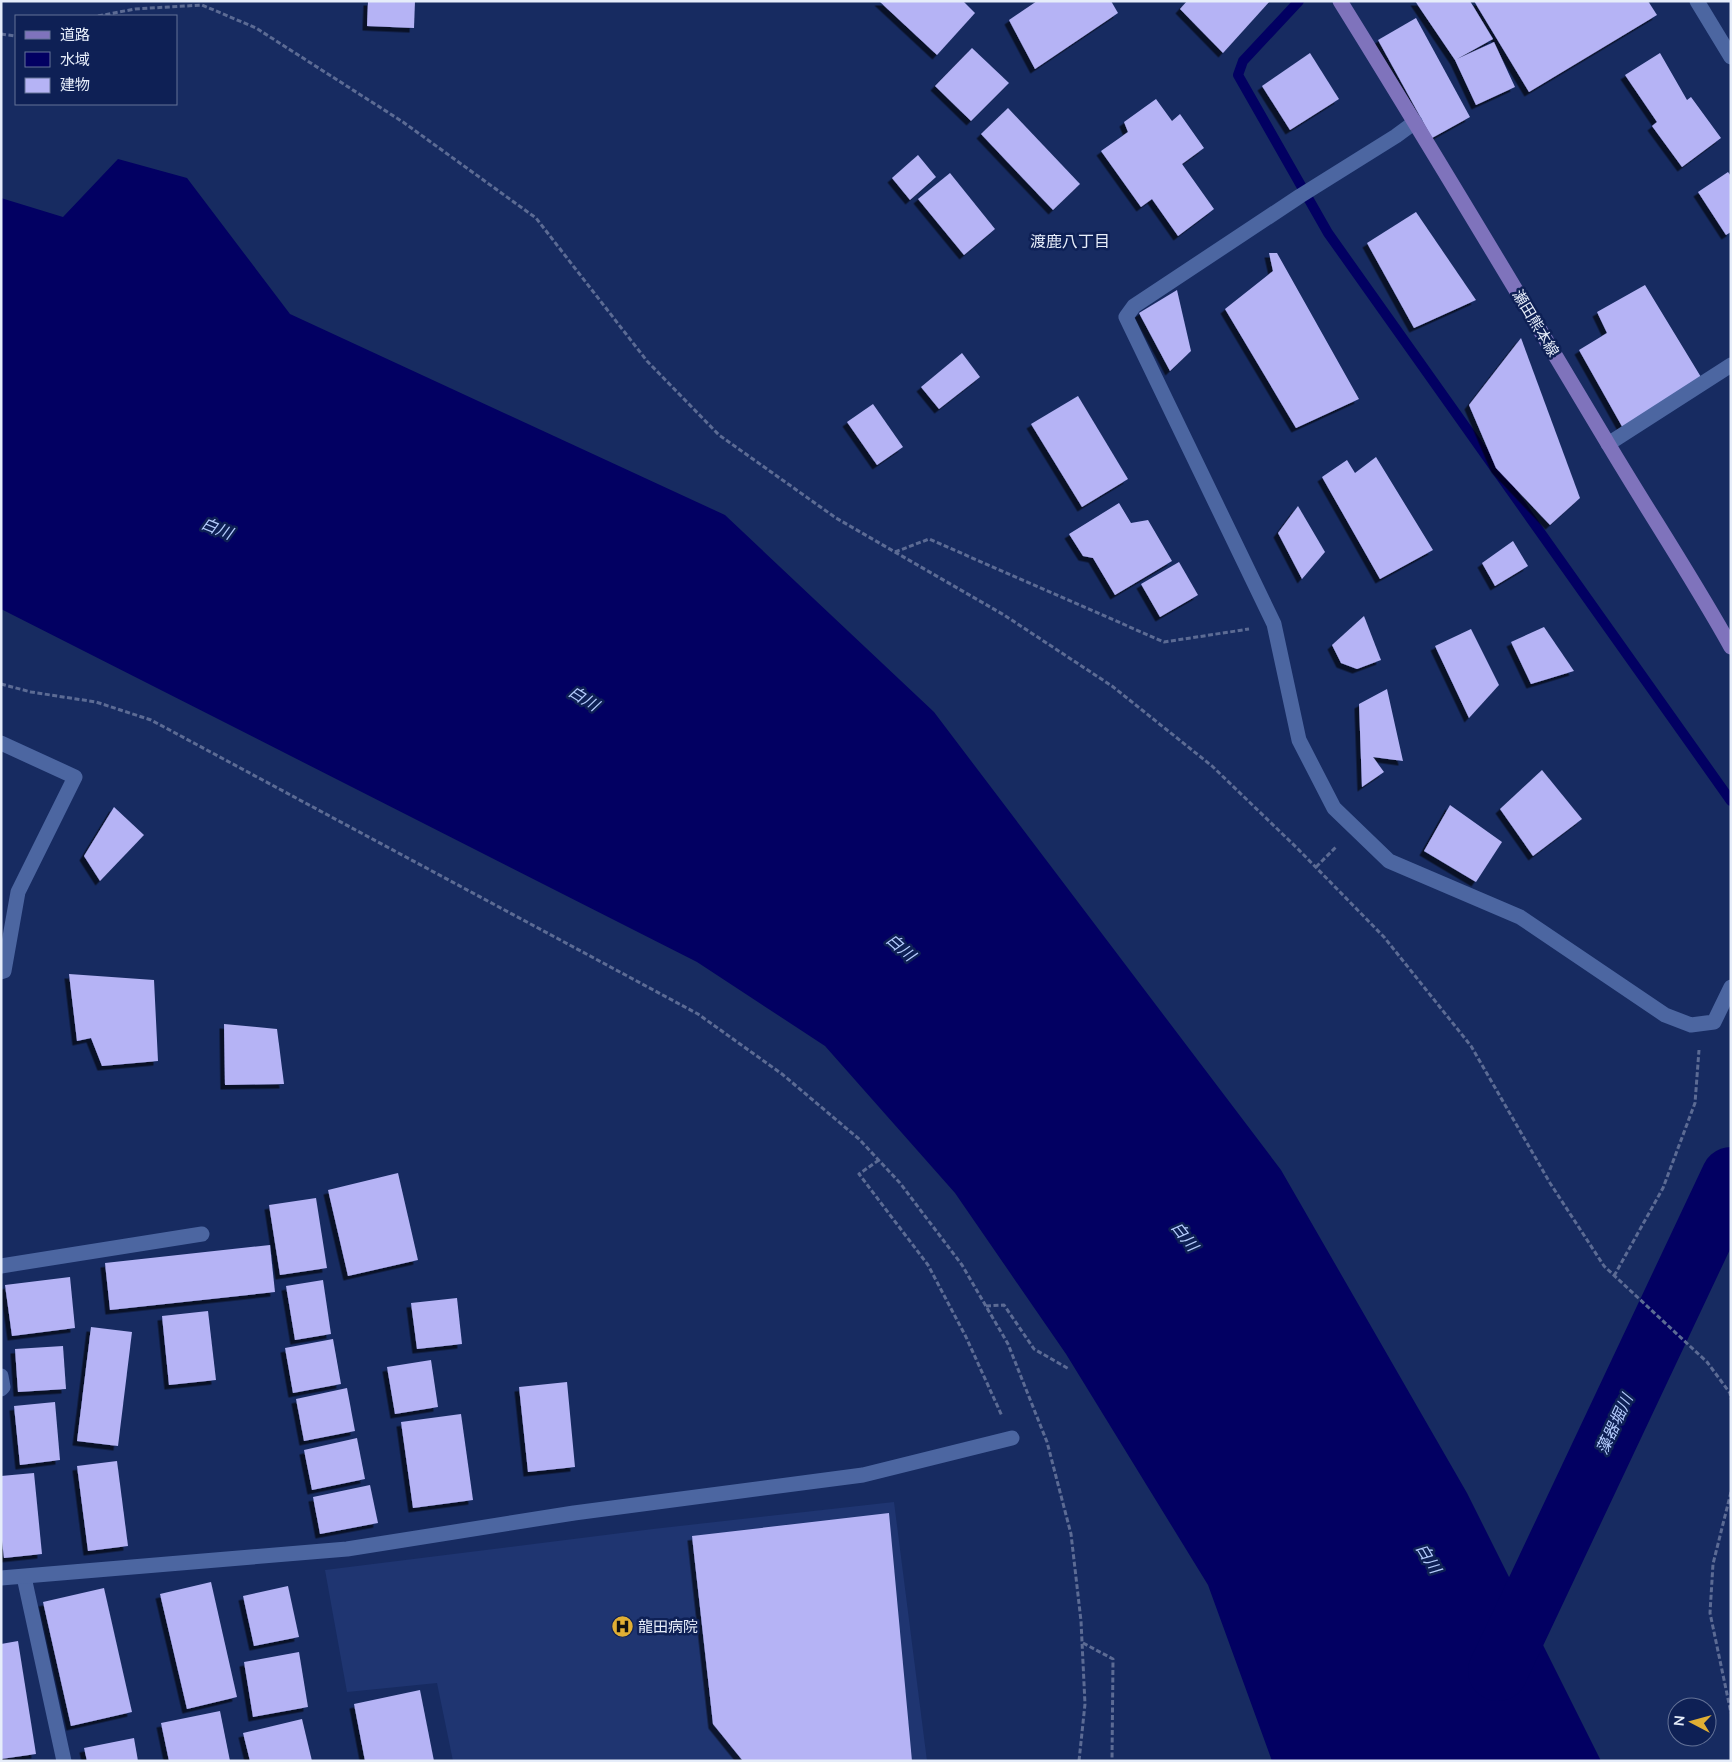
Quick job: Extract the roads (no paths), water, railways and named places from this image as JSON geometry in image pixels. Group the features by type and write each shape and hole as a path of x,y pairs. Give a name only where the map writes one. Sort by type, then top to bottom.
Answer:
{"main road":[{"name":"瀬田熊本線","path":"1340,1 1699,591 1731,647"}],"street":[{"path":"1697,1 1731,57"},
{"path":"1415,122 1134,306 1126,317 1274,624 1300,740 1334,808 1389,861 1520,917 1665,1015 1691,1025 1714,1022 1731,987"},
{"path":"1608,444 1731,365"},
{"path":"1,743 75,777 18,892 4,971 1,972"},
{"path":"1,1266 202,1234"},
{"path":"1,1376 3,1387 1,1389"},
{"path":"1,1578 347,1549 574,1513 863,1475 1012,1438"},
{"path":"24,1577 64,1761"}],"water":[{"name":"白川","path":"118,159 187,178 290,314 725,515 934,712 1281,1170 1467,1493 1601,1761 1272,1761 1208,1585 1066,1354 955,1193 825,1046 697,962 1,609 1,198 63,217"}],"waterway":[{"path":"1299,1 1243,61 1238,75 1328,233 1731,801"},
{"name":"藻器堀川","path":"1498,1671 1731,1177"}],"place":[{"name":"龍田病院","path":"622,1626"}],"district":[{"name":"渡鹿八丁目","path":"1070,241"}]}
